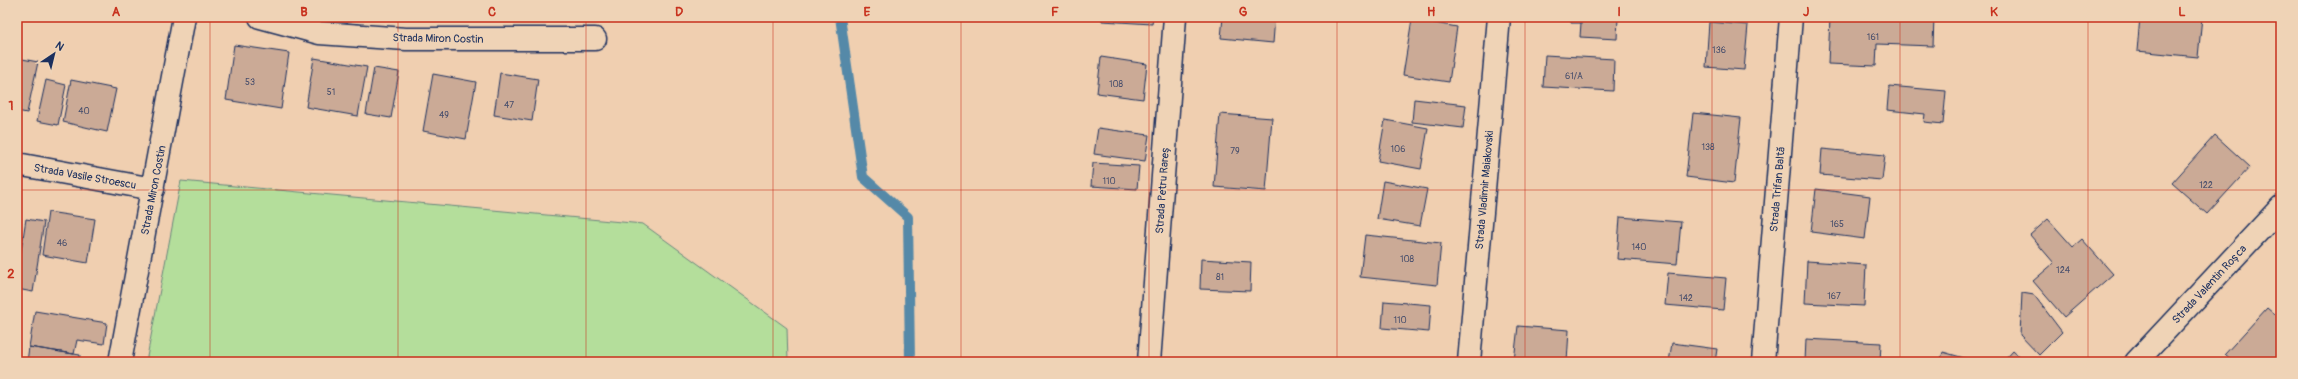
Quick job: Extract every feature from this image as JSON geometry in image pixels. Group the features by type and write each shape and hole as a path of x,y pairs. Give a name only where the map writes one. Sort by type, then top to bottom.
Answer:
{"street":[{"name":"Strada Miron Costin","path":"120,362 184,17"},
{"name":"Strada Miron Costin","path":"260,17 319,33 406,39 595,39"},
{"name":"Strada Petru Rareș","path":"1149,362 1175,17"},
{"name":"Strada Vladimir Maiakovski","path":"1469,362 1499,17"},
{"name":"Strada Trifan Baltă","path":"1763,362 1791,17"},
{"name":"Strada Vasile Stroescu","path":"17,164 153,189"},
{"name":"Strada Valentin Roșca","path":"2136,362 2281,207"}],"green space":[{"path":"181,181 643,224 787,328 788,362 146,362"}],"building":[{"path":"1102,17 1153,17 1152,24 1102,21"},
{"path":"1223,17 1275,17 1273,43 1221,38"},
{"path":"1571,17 1618,17 1617,39 1580,37 1581,23 1571,23"},
{"path":"1830,17 1934,17 1933,46 1877,44 1876,66 1828,64"},
{"path":"2140,17 2202,17 2198,57 2137,51"},
{"path":"1412,19 1457,27 1449,82 1403,75"},
{"path":"1709,22 1748,25 1744,70 1706,67"},
{"path":"234,45 289,53 281,109 226,100"},
{"path":"1545,55 1614,59 1613,91 1543,87"},
{"path":"1101,57 1147,64 1143,99 1097,93"},
{"path":"17,58 38,62 27,113 17,111"},
{"path":"314,58 367,67 358,116 306,107"},
{"path":"374,68 399,72 391,118 366,114"},
{"path":"500,73 538,79 532,121 494,115"},
{"path":"433,74 476,82 466,139 423,131"},
{"path":"46,80 66,85 58,125 37,121"},
{"path":"71,80 116,89 107,132 63,122"},
{"path":"1889,86 1946,91 1943,124 1924,122 1925,114 1887,110"},
{"path":"1414,99 1466,105 1463,128 1412,122"},
{"path":"1693,113 1741,118 1734,183 1686,177"},
{"path":"1220,114 1272,118 1266,191 1214,187"},
{"path":"1385,120 1428,128 1421,169 1378,161"},
{"path":"1098,128 1149,135 1145,161 1094,154"},
{"path":"2215,135 2250,167 2207,214 2172,183"},
{"path":"1822,149 1885,155 1882,180 1820,175"},
{"path":"1093,163 1139,166 1137,189 1091,186"},
{"path":"1383,181 1427,189 1420,226 1377,219"},
{"path":"1816,189 1870,196 1865,239 1811,232"},
{"path":"48,212 95,219 88,263 42,255"},
{"path":"1620,217 1681,222 1677,264 1617,259"},
{"path":"26,219 44,222 33,292 17,289 17,276"},
{"path":"2048,219 2073,247 2082,239 2113,274 2064,317 2033,281 2054,263 2030,235"},
{"path":"1365,235 1441,243 1437,285 1360,277"},
{"path":"1201,259 1251,262 1250,291 1200,289"},
{"path":"1807,261 1866,265 1864,306 1805,303"},
{"path":"1668,273 1726,278 1723,310 1665,305"},
{"path":"2022,293 2034,295 2062,332 2039,355 2020,335"},
{"path":"1384,301 1431,305 1429,332 1382,328"},
{"path":"2267,308 2281,320 2281,362 2234,362 2225,354"},
{"path":"35,311 107,323 104,344 77,340 74,354 29,347"},
{"path":"1518,326 1569,330 1567,362 1514,361"},
{"path":"1806,339 1881,343 1880,362 1805,362"},
{"path":"1672,343 1717,349 1715,362 1669,362"},
{"path":"29,347 80,355 79,362 27,362"},
{"path":"2013,351 2025,362 2003,362"},
{"path":"1943,352 1971,360 1971,362 1940,362"}],"waterway":[{"path":"840,17 863,177 908,217 910,362"}]}
